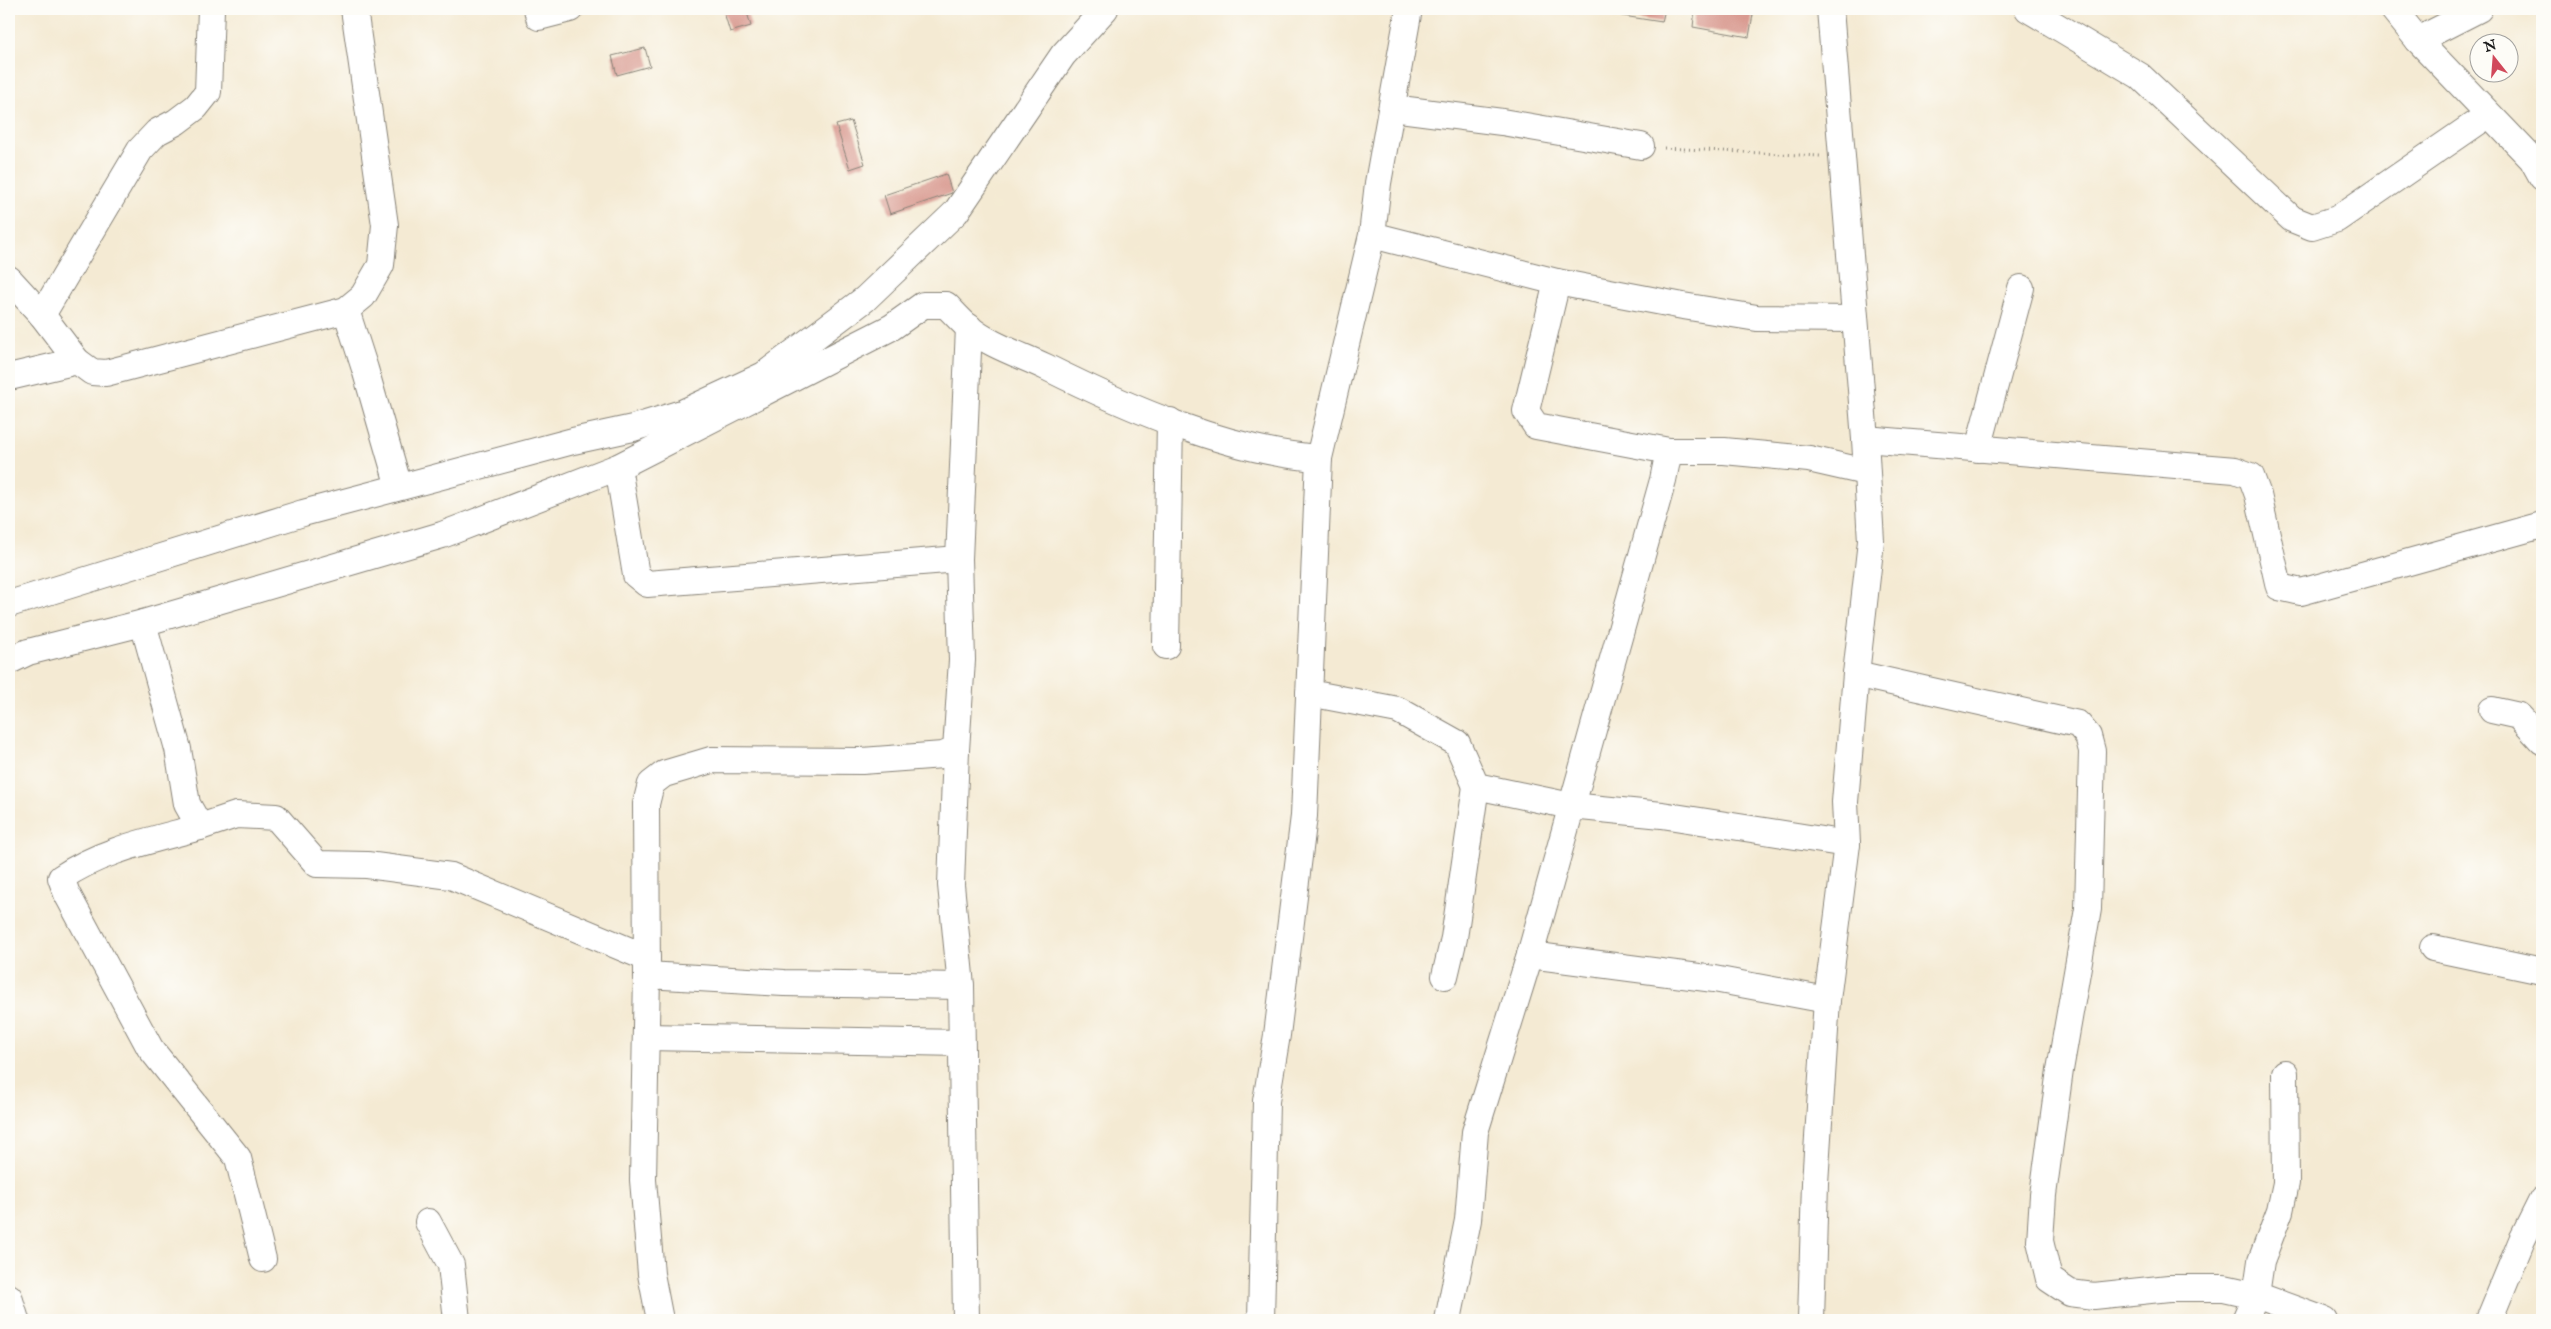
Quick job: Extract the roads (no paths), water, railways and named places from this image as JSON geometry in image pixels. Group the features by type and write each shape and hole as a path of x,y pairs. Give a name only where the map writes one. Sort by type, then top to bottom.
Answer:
{"street":[{"path":"42,315 140,150 157,132 176,122 196,107 208,92 211,9"},
{"path":"9,279 42,315 77,361 92,372 106,373 346,310 363,296 380,265 385,225 354,9"},
{"path":"537,9 539,17 570,9"},
{"path":"9,604 303,513 573,441 633,428 682,413 764,375 865,299 956,212 1063,55 1105,9"},
{"path":"1261,1320 1266,1101 1277,1035 1304,816 1319,458 1372,235 1378,183 1409,9"},
{"path":"1812,1320 1815,1183 1827,1000 1848,844 1845,802 1856,674 1871,541 1856,320 1830,9"},
{"path":"2028,9 2140,76 2292,219 2312,227 2337,219 2488,115"},
{"path":"2393,9 2418,40 2488,115 2539,164"},
{"path":"2418,40 2479,9"},
{"path":"1392,108 1502,122 1641,146"},
{"path":"1372,235 1557,282 1757,318 1856,320"},
{"path":"1557,282 1526,411 1536,426 1669,451 1724,451 1809,459 1866,472"},
{"path":"1978,449 2021,288"},
{"path":"9,661 28,652 143,623 442,535 618,467 892,327 922,305 946,305 969,328 1106,397 1235,443 1282,454 1319,458"},
{"path":"346,310 399,487"},
{"path":"966,1320 961,986 951,885 956,750 962,660 960,559 969,328"},
{"path":"9,376 77,361"},
{"path":"1166,646 1170,421"},
{"path":"1865,439 2235,470 2251,476 2258,495 2279,587 2302,592 2542,525"},
{"path":"1448,1320 1468,1220 1476,1132 1530,955 1663,480 1669,451"},
{"path":"618,467 636,575 647,584 960,559"},
{"path":"143,623 178,749 187,804 200,827"},
{"path":"1856,674 2078,724 2088,736 2092,751 2088,909 2060,1070 2043,1196 2040,1241 2049,1279 2070,1293 2094,1296 2169,1288 2224,1288 2256,1295 2324,1320"},
{"path":"1309,693 1398,710 1457,743 1476,786 1454,938 1445,976"},
{"path":"2492,710 2519,716 2542,741"},
{"path":"660,1320 651,1274 643,1180 647,967 646,804 651,784 664,774 711,760 862,761 942,755 956,750"},
{"path":"1476,786 1571,806 1662,815 1848,844"},
{"path":"263,1259 238,1158 150,1048 67,894 61,878 80,865 236,815 276,817 317,864 368,865 451,876 647,967 784,983 961,986"},
{"path":"2433,948 2542,971"},
{"path":"1530,955 1714,979 1827,1000"},
{"path":"646,1037 962,1043"},
{"path":"2245,1320 2256,1295 2261,1261 2280,1211 2286,1183 2285,1073"},
{"path":"2489,1320 2522,1240 2542,1200"},
{"path":"428,1222 451,1265 457,1320"},
{"path":"9,1297 16,1320"}]}
